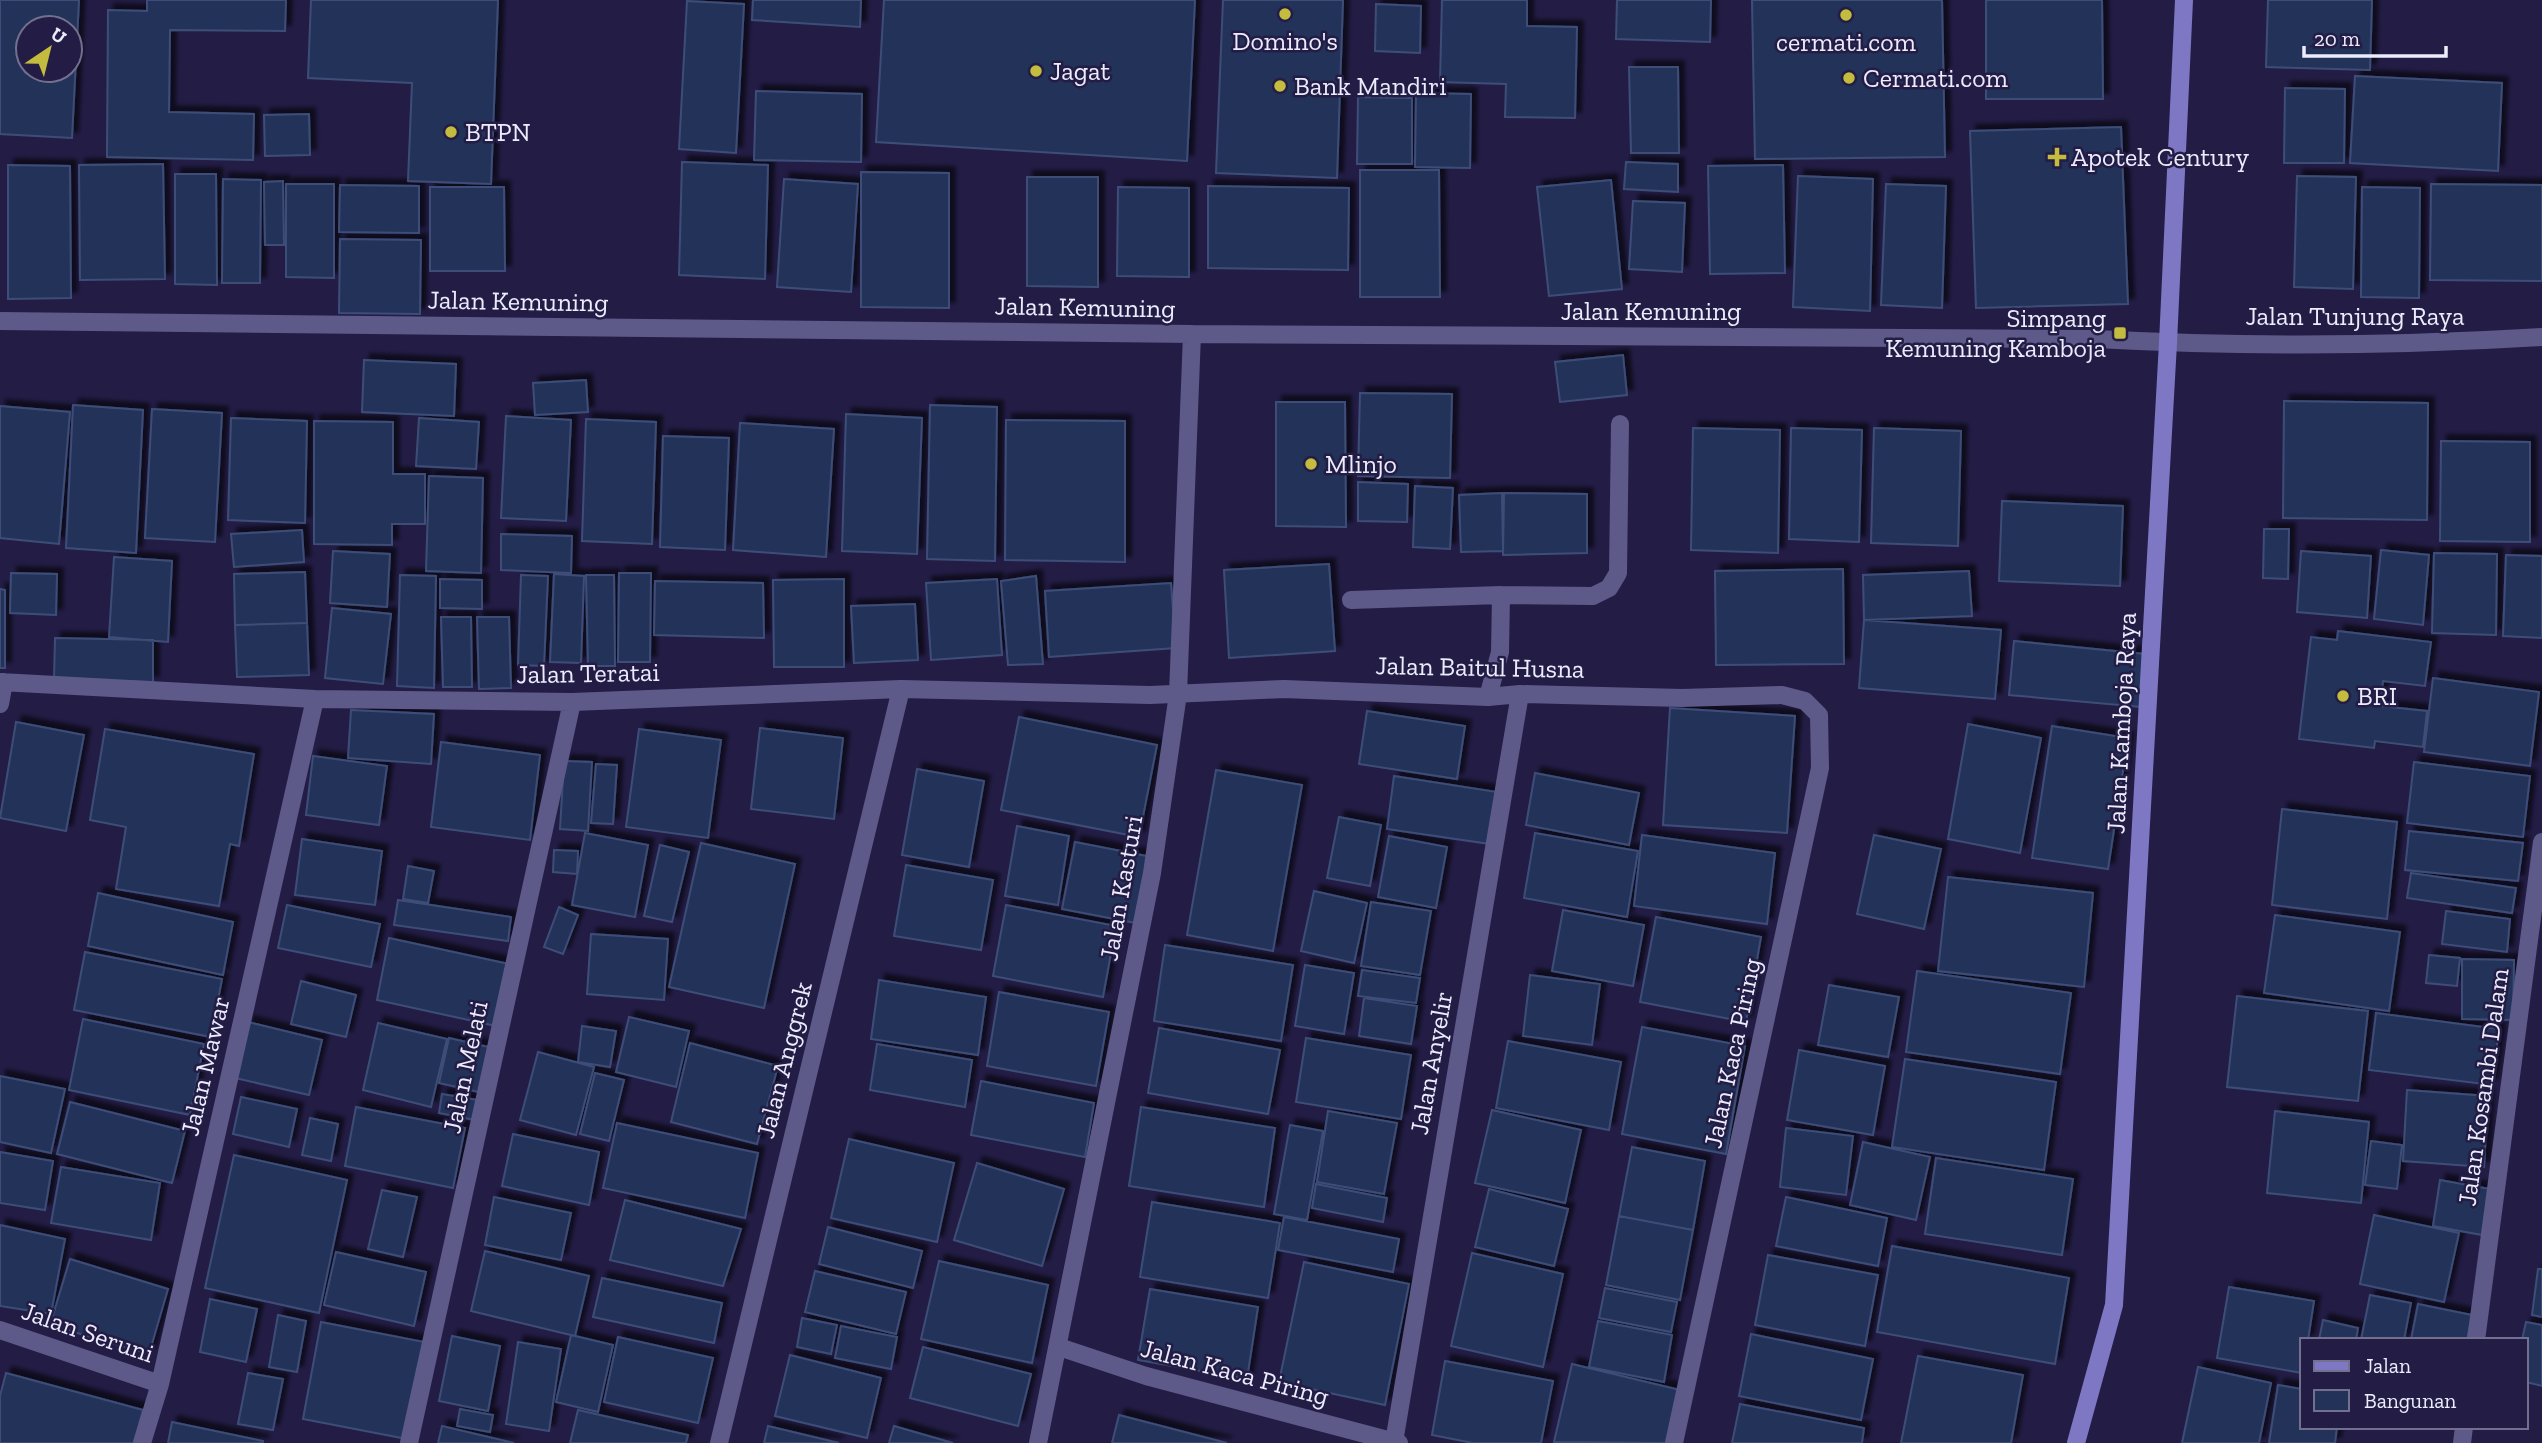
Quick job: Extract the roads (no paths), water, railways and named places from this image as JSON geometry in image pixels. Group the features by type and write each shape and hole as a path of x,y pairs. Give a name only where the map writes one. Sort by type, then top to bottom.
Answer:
{"street":[{"name":"Jalan Kamboja Raya","path":"2076,1443 2114,1305 2185,0"},
{"name":"Jalan Kemuning","path":"0,321 1192,334 2082,339 2168,343"},
{"name":"Jalan Kasturi","path":"1038,1443 1152,873 1178,694 1192,334"},
{"name":"Jalan Tunjung Raya","path":"2168,343 2441,343 2542,337"},
{"path":"1351,600 1501,595 1593,596 1609,588 1618,573 1620,424"},
{"path":"1488,696 1500,652 1501,595"},
{"name":"Jalan Teratai","path":"2,682 315,699 572,702 901,690 1178,694"},
{"path":"0,704 2,682"},
{"name":"Jalan Baitul Husna","path":"1178,694 1284,689 1488,696 1520,694 1682,698 1782,695"},
{"name":"Jalan Anggrek","path":"719,1443 901,690"},
{"name":"Jalan Anyelir","path":"1396,1442 1520,694"},
{"name":"Jalan Kaca Piring","path":"1674,1443 1820,768 1819,715 1805,701 1782,695"},
{"name":"Jalan Mawar","path":"142,1443 160,1384 315,699"},
{"name":"Jalan Melati","path":"409,1443 572,702"},
{"name":"Jalan Kosambi Dalam","path":"2476,1338 2542,842"},
{"name":"Jalan Seruni","path":"0,1330 160,1384"},
{"name":"Jalan Kaca Piring","path":"1059,1346 1146,1376 1396,1442"}],"place":[{"name":"Domino's","path":"1285,14"},
{"name":"cermati.com","path":"1846,15"},
{"name":"Jagat","path":"1036,71"},
{"name":"Cermati.com","path":"1849,78"},
{"name":"Bank Mandiri","path":"1280,86"},
{"name":"BTPN","path":"451,132"},
{"name":"Apotek Century","path":"2057,157"},
{"name":"Simpang Kemuning Kamboja","path":"2120,333"},
{"name":"Mlinjo","path":"1311,464"},
{"name":"BRI","path":"2343,696"}]}
